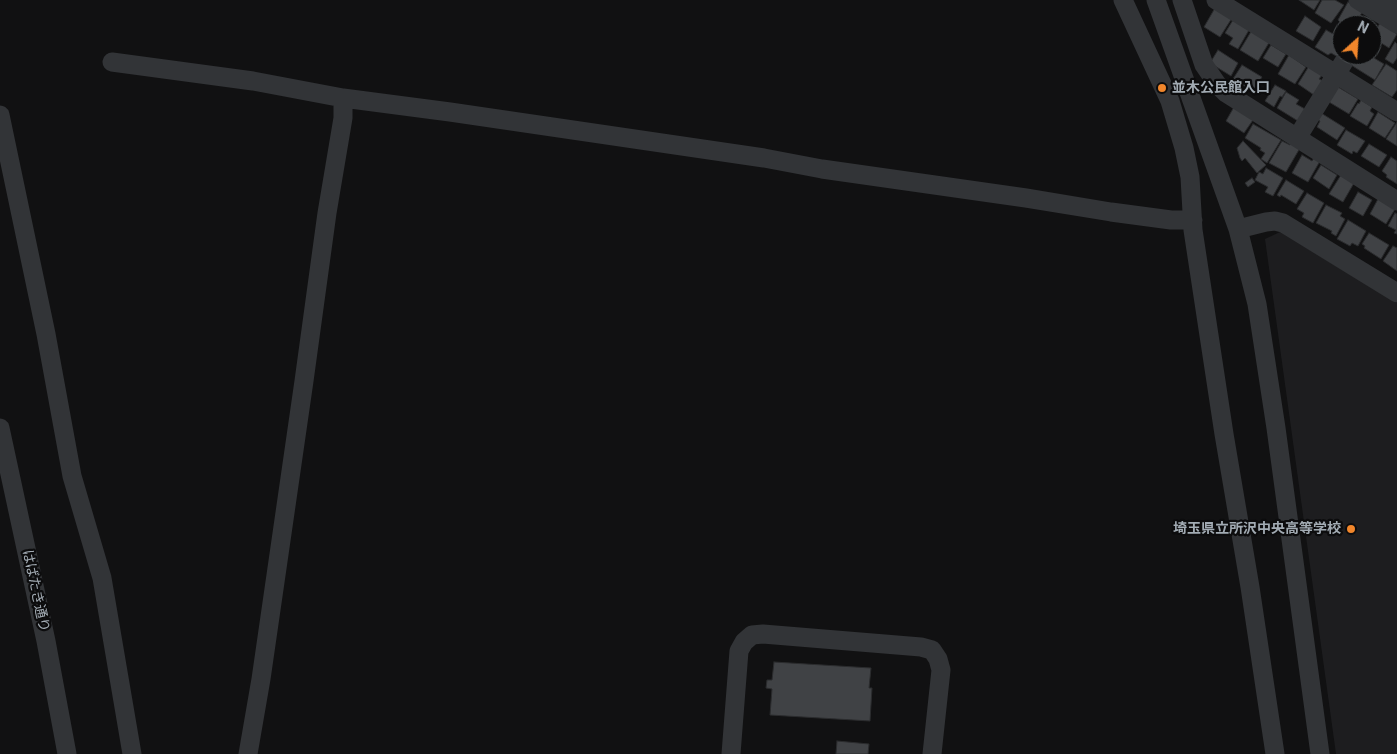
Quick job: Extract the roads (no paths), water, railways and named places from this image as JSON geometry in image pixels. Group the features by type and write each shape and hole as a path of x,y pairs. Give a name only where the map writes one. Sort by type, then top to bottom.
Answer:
{"street":[{"path":"1123,0 1170,101 1184,148 1190,177 1193,220 1224,434 1250,587 1275,754"},
{"path":"1156,0 1238,229 1257,304 1320,754"},
{"path":"1182,0 1204,66 1226,93 1397,201"},
{"path":"1216,0 1397,112"},
{"path":"1358,0 1377,9 1397,24"},
{"path":"1377,9 1397,8"},
{"path":"112,62 253,81 343,98 764,158 822,169 1111,212 1171,220 1193,220"},
{"path":"1297,138 1342,65"},
{"path":"248,754 260,688 327,213 343,118 343,98"},
{"path":"0,114 44,324 72,476 102,578 132,754"},
{"path":"1238,229 1266,222 1275,221 1282,223 1397,293"},
{"name":"はばたき通り","path":"0,433 46,641 67,754"},
{"path":"731,754 739,652 744,642 752,635 763,634 921,646 932,650 938,659 941,670 932,754"}],"place":[{"name":"並木公民館入口","path":"1162,88"},
{"name":"埼玉県立所沢中央高等学校","path":"1351,529"}]}
